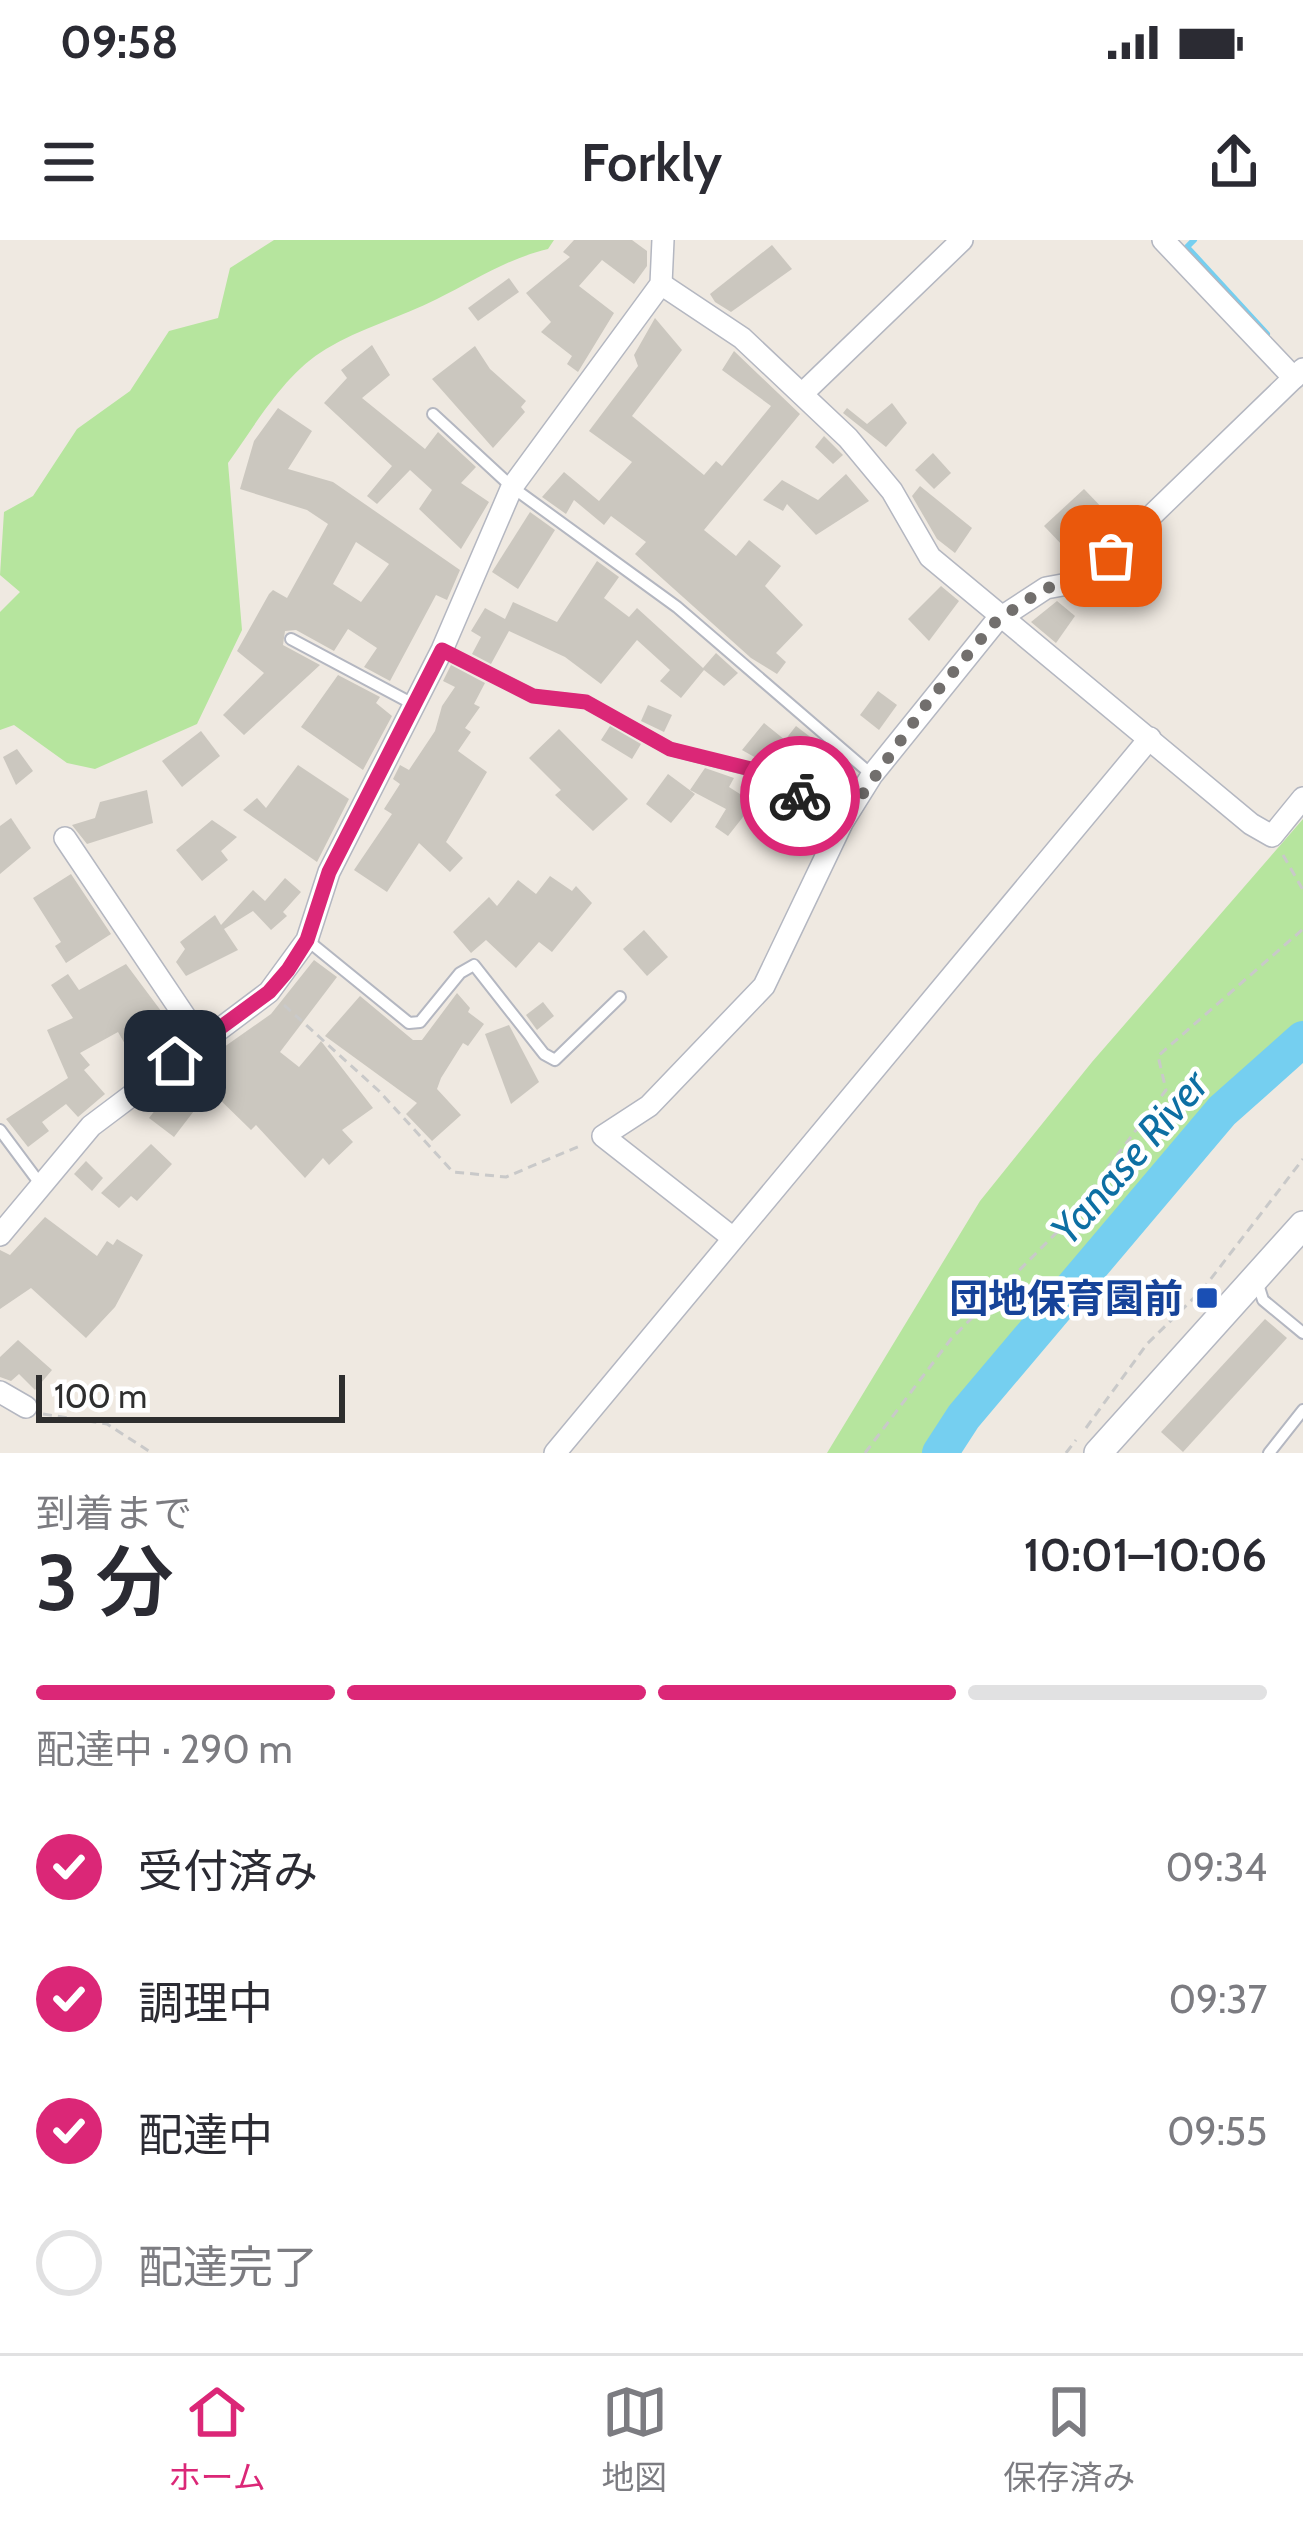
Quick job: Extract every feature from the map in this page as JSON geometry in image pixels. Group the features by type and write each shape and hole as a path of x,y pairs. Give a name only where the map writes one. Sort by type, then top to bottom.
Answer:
{"street":[{"path":"0,1235 91,1126 269,992 307,940 329,872 416,706 512,487 662,284 663,240"},
{"path":"802,394 962,240"},
{"path":"733,1238 603,1136 649,1106 764,986 842,823 872,775 1005,614 1046,588 1084,581 1299,374 1163,240"},
{"path":"662,284 742,338 802,394 892,491 930,557 1272,836 1303,798"},
{"path":"555,1453 1150,738"},
{"path":"65,838 202,1042"},
{"path":"1111,1448 1303,1225"},
{"path":"0,1392 26,1407"}],"lane":[{"path":"433,414 512,487 677,607 872,775"},
{"path":"291,639 416,706"},
{"path":"442,650 533,696 586,702 670,749 763,772 842,823"},
{"path":"307,940 409,1024 420,1022 460,973 474,965 544,1054 555,1060 620,997"},
{"path":"0,1130 43,1187"},
{"path":"1256,1278 1263,1300 1303,1333"},
{"path":"1269,1453 1303,1410"}],"path":[{"path":"1272,836 1303,890"},
{"path":"865,1453 951,1339 1068,1221 1166,1090 1158,1056 1303,929"},
{"path":"269,992 379,1091 453,1172 506,1177 603,1136"},
{"path":"1066,1453 1147,1344 1203,1289 1303,1159"},
{"path":"26,1407 106,1424 152,1453"}],"green space":[{"path":"274,240 554,240 548,249 505,264 339,342 311,359 284,386 228,463 242,630 197,724 95,769 67,763 14,725 0,730 0,612 20,592 0,575 4,512 33,496 77,429 130,391 169,331 218,318 230,268"},
{"path":"1303,819 1303,1033 1222,1111 964,1416 940,1453 827,1453 980,1201 1092,1062"}],"building":[{"path":"574,240 632,240 647,251 647,266 634,284 602,260 579,286 614,313 578,372 567,364 572,356 541,332 551,322 526,293 570,257 563,252"},
{"path":"772,245 792,269 731,312 715,302 710,294"},
{"path":"509,278 519,292 478,321 468,308"},
{"path":"655,318 682,350 632,416 704,475 716,461 722,466 771,406 722,370 734,351 800,414 704,530 736,556 749,540 781,566 765,586 803,625 776,653 786,662 777,674 751,658 635,554 646,542 611,516 604,525 574,500 566,514 542,497 564,472 599,501 632,462 589,431 638,366 634,355"},
{"path":"372,345 390,375 362,398 425,449 438,432 476,467 461,483 489,502 461,549 419,509 432,490 410,470 377,504 367,496 392,466 324,403 347,378 341,370"},
{"path":"475,346 490,369 526,401 521,407 525,412 493,448 432,379"},
{"path":"892,403 907,423 886,447 843,413 847,408 867,424"},
{"path":"278,408 312,431 288,469 333,482 460,570 447,600 436,595 390,681 364,667 377,648 348,629 334,651 296,630 285,631 283,645 320,665 244,735 223,715 264,673 237,651 269,594 273,590 287,598 328,524 307,510 240,489 254,441","holes":["356,542 389,564 361,602 333,584"]},
{"path":"824,436 843,455 833,464 815,447"},
{"path":"933,453 951,473 934,489 915,470"},
{"path":"846,474 869,501 816,535 787,504 783,511 763,500 782,480 818,500"},
{"path":"920,486 972,528 955,553 937,539 912,496"},
{"path":"1084,489 1108,514 1064,547 1044,526"},
{"path":"530,512 555,530 518,589 492,572"},
{"path":"597,561 619,577 604,598 629,617 637,608 703,668 716,653 738,673 724,686 704,670 681,698 660,681 670,670 637,640 601,684 565,657 509,631 491,664 472,654 481,637 471,631 485,608 505,619 513,602 557,622"},
{"path":"941,586 959,601 929,641 908,619"},
{"path":"1057,601 1075,616 1056,643 1031,622"},
{"path":"451,665 485,683 474,704 480,707 465,728 471,732 458,751 487,772 446,842 463,858 450,872 419,843 387,892 354,870 392,814 384,809 400,784 393,779 400,765 409,770 435,731 442,706 455,687 443,681"},
{"path":"338,675 380,697 376,703 392,716 363,770 301,727"},
{"path":"878,691 897,705 879,730 860,715"},
{"path":"648,705 672,715 664,732 641,721"},
{"path":"764,723 785,740 796,726 813,739 784,774 742,750"},
{"path":"610,726 641,744 632,759 601,740"},
{"path":"559,729 628,799 593,831 555,795 561,790 529,758"},
{"path":"201,731 220,756 182,787 162,761"},
{"path":"17,749 33,771 16,785 3,757"},
{"path":"298,765 349,799 317,862 243,810 257,798 266,808"},
{"path":"705,768 734,778 729,787 754,803 728,836 715,827 726,809 690,790"},
{"path":"668,774 695,794 671,823 646,804"},
{"path":"147,790 153,823 87,844 72,825 95,818 100,802"},
{"path":"778,794 799,807 795,824 781,841 757,820"},
{"path":"11,818 31,848 0,874 0,826"},
{"path":"212,820 237,837 221,851 228,860 202,881 176,850"},
{"path":"71,874 111,934 66,963 55,946 61,942 33,898"},
{"path":"550,876 572,891 576,886 592,903 552,952 539,942 516,968 486,940 471,953 453,932 489,897 497,906 518,880 536,894"},
{"path":"285,878 301,892 283,912 287,916 271,930 253,911 224,929 238,950 186,976 176,962 185,949 180,942 215,915 221,925 253,890 265,901"},
{"path":"644,930 668,957 647,976 623,949"},
{"path":"314,960 337,977 280,1052 299,1067 321,1041 373,1108 342,1130 353,1142 329,1165 323,1158 305,1178 256,1125 251,1130 210,1090 174,1137 149,1118 180,1078 271,1014"},
{"path":"126,964 182,1039 153,1061 141,1043 129,1051 118,1032 80,1053 90,1065 84,1070 105,1094 78,1117 66,1104 42,1122 49,1131 28,1147 6,1119 68,1078 47,1030 73,1018 51,985 68,974 79,990"},
{"path":"457,993 470,1008 468,1012 484,1024 468,1046 463,1043 441,1078 437,1089 461,1115 432,1141 406,1114 417,1103 325,1036 360,996 413,1040 422,1040"},
{"path":"543,1002 554,1016 537,1030 526,1015"},
{"path":"509,1025 539,1082 511,1104 485,1034"},
{"path":"151,1144 172,1164 137,1201 131,1196 119,1208 101,1193"},
{"path":"86,1161 103,1178 92,1191 74,1174"},
{"path":"45,1217 97,1256 107,1241 113,1245 117,1239 143,1255 115,1307 86,1338 31,1288 0,1309 0,1250 10,1255"},
{"path":"1265,1319 1287,1338 1183,1452 1161,1432"},
{"path":"18,1340 52,1370 35,1390 19,1374 11,1381 0,1377 0,1357"}],"waterway":[{"path":"1194,240 1187,247 1267,334"},
{"name":"Yanase River","path":"940,1453 964,1416 1222,1111 1303,1039"}],"way so far":[{"path":"800,796 842,823 872,775 997,620 1046,588 1084,581 1111,556"}],"place":[{"name":"団地保育園前","path":"1207,1298"}],"route":[{"path":"175,1061 269,992 288,970 307,940 329,872 442,650 533,696 586,702 670,749 763,772 800,796"}]}
